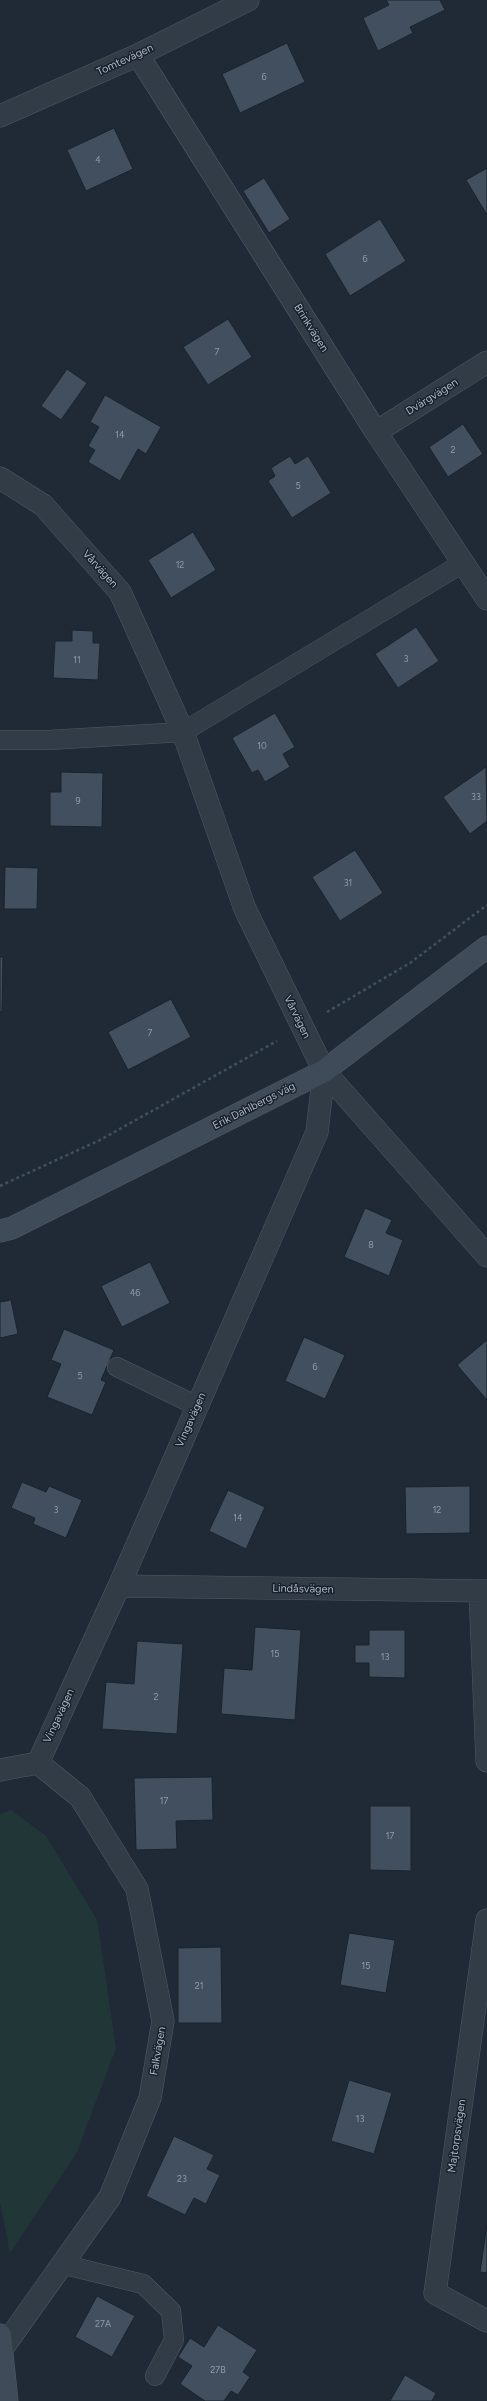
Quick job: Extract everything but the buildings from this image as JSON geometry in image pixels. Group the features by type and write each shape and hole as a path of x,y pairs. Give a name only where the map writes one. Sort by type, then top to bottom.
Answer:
{"street":[{"name":"Tomtevägen","path":"0,116 138,54 248,0"},
{"name":"Brinkvägen","path":"138,54 376,432 487,599"},
{"name":"Dvärgvägen","path":"376,432 487,362"},
{"name":"Vårvägen","path":"0,478 43,505 120,592 183,732 244,909 324,1071 487,1256"},
{"name":"Erik Dahlbergs väg","path":"0,1231 12,1228 324,1071 487,947"},
{"name":"Vingavägen","path":"38,1763 119,1586 317,1132 324,1071"},
{"name":"Lindåsvägen","path":"119,1586 483,1591"},
{"path":"483,1591 487,1761"},
{"path":"0,1770 38,1763"},
{"name":"Falkvägen","path":"7,2401 1,2342 110,2197 150,2098 163,2020 137,1889 80,1796 38,1763"},
{"name":"Majtorpsvägen","path":"487,1920 434,2293 487,2321"}],"lane":[{"path":"0,740 49,740 183,732 463,563"},
{"path":"117,1367 197,1406"},
{"path":"61,2264 143,2284 171,2311 174,2340 155,2376"}],"path":[{"path":"0,1186 10,1183 100,1140 302,1027 410,963 487,904"}],"green space":[{"path":"11,1810 46,1836 97,1920 116,2048 77,2152 10,2253 0,2202 0,1814"}]}
